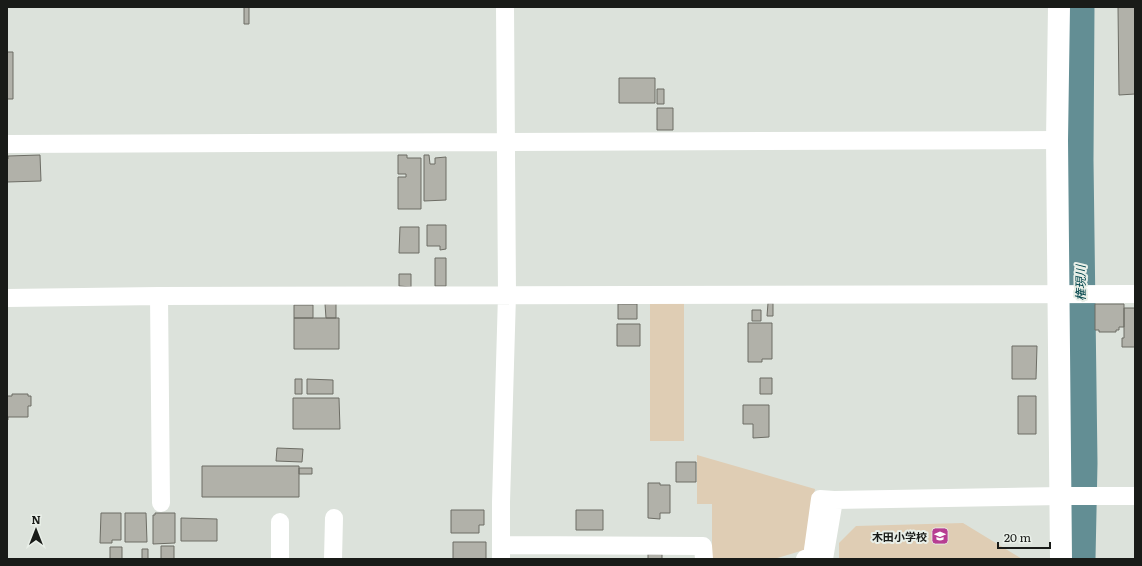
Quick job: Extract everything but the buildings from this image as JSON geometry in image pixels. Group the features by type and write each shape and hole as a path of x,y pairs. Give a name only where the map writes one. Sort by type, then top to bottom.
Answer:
{"street":[{"path":"505,7 507,295 501,552 703,546 704,559"},
{"path":"1059,7 1057,140 1061,559"},
{"path":"7,144 1057,140"},
{"path":"7,298 160,296 1135,294"},
{"path":"160,296 161,503"},
{"path":"805,559 812,557 820,499 1135,496"},
{"path":"824,559 834,500"},
{"path":"334,518 334,559"},
{"path":"280,522 280,559"}],"shaded area":[{"path":"650,299 684,299 684,441 650,441"},
{"path":"697,455 815,489 804,550 774,559 712,559 712,504 697,504"},
{"path":"963,523 1022,559 839,559 839,543 856,526"}],"waterway":[{"name":"権現川","path":"1079,7 1078,160 1082,463 1080,559"}],"place":[{"name":"木田小学校","path":"940,536"}]}
